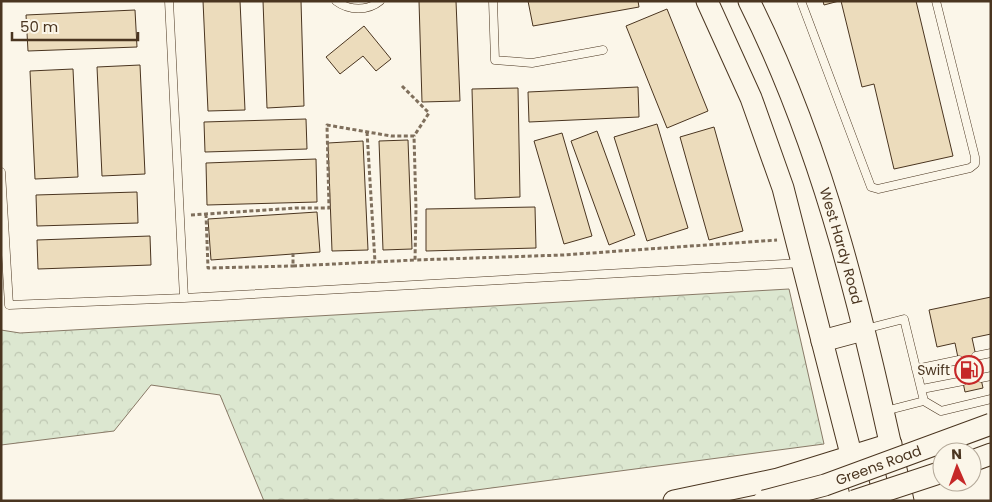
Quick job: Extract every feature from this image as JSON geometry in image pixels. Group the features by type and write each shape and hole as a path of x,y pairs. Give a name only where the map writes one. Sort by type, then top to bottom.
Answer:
{"street":[{"path":"708,1 751,98 783,188 863,501"},
{"name":"West Hardy Road","path":"749,1 808,137 848,261 903,501"},
{"path":"822,341 863,330"},
{"name":"Greens Road","path":"764,501 825,484 991,424"},
{"path":"674,501 778,479 890,444"},
{"path":"802,471 819,478 826,501"},
{"name":"Greens Road","path":"854,501 932,475"}],"lane":[{"path":"169,1 178,216 184,298"},
{"path":"336,1 358,9 374,7 380,1"},
{"path":"493,1 495,60 532,63 603,50"},
{"path":"801,1 871,186 878,188 970,168 975,164 975,157 936,1"},
{"path":"1,172 9,305 184,298 802,263"},
{"path":"863,330 904,319 924,401"},
{"path":"976,356 991,353"},
{"path":"916,369 959,360"},
{"path":"981,378 991,376"},
{"path":"922,389 963,381"},
{"path":"882,411 924,401 941,411 991,399"}],"path":[{"path":"402,86 429,113 414,136 415,260"},
{"path":"178,216 296,208 329,208 326,125 391,136 414,136"},
{"path":"367,132 375,262"},
{"path":"206,214 208,268 563,255 780,240"},
{"path":"293,253 293,266"}],"green space":[{"path":"789,289 824,444 393,501 264,501 220,395 151,385 114,431 1,445 1,330 20,333"}],"building":[{"path":"203,1 240,1 245,110 208,111"},
{"path":"263,1 301,1 304,106 267,108"},
{"path":"419,1 456,1 460,101 422,102"},
{"path":"528,1 638,1 639,7 533,26"},
{"path":"823,1 839,1 824,5"},
{"path":"841,1 916,1 953,156 894,169 874,84 862,87"},
{"path":"667,9 708,111 667,128 626,26"},
{"path":"135,10 137,47 28,51 26,15"},
{"path":"364,26 391,59 376,71 363,56 340,74 326,57"},
{"path":"140,65 145,174 102,176 97,67"},
{"path":"73,69 78,177 35,179 30,71"},
{"path":"638,87 639,117 529,122 528,92"},
{"path":"518,88 520,197 475,199 472,89"},
{"path":"306,119 307,149 205,152 204,122"},
{"path":"657,124 688,228 647,241 614,137"},
{"path":"714,127 743,231 709,240 680,137"},
{"path":"597,131 635,235 609,245 571,141"},
{"path":"562,133 592,236 564,244 534,141"},
{"path":"408,140 412,249 383,250 379,141"},
{"path":"363,141 368,250 332,251 328,143"},
{"path":"316,159 317,202 207,205 206,163"},
{"path":"137,192 138,223 37,226 36,195"},
{"path":"535,207 536,248 426,251 426,209"},
{"path":"317,212 320,252 211,260 208,219"},
{"path":"150,236 151,265 38,269 37,240"},
{"path":"991,297 991,334 972,338 983,388 965,392 955,343 937,347 929,310"}],"place":[{"name":"Swift","path":"969,370"}]}
